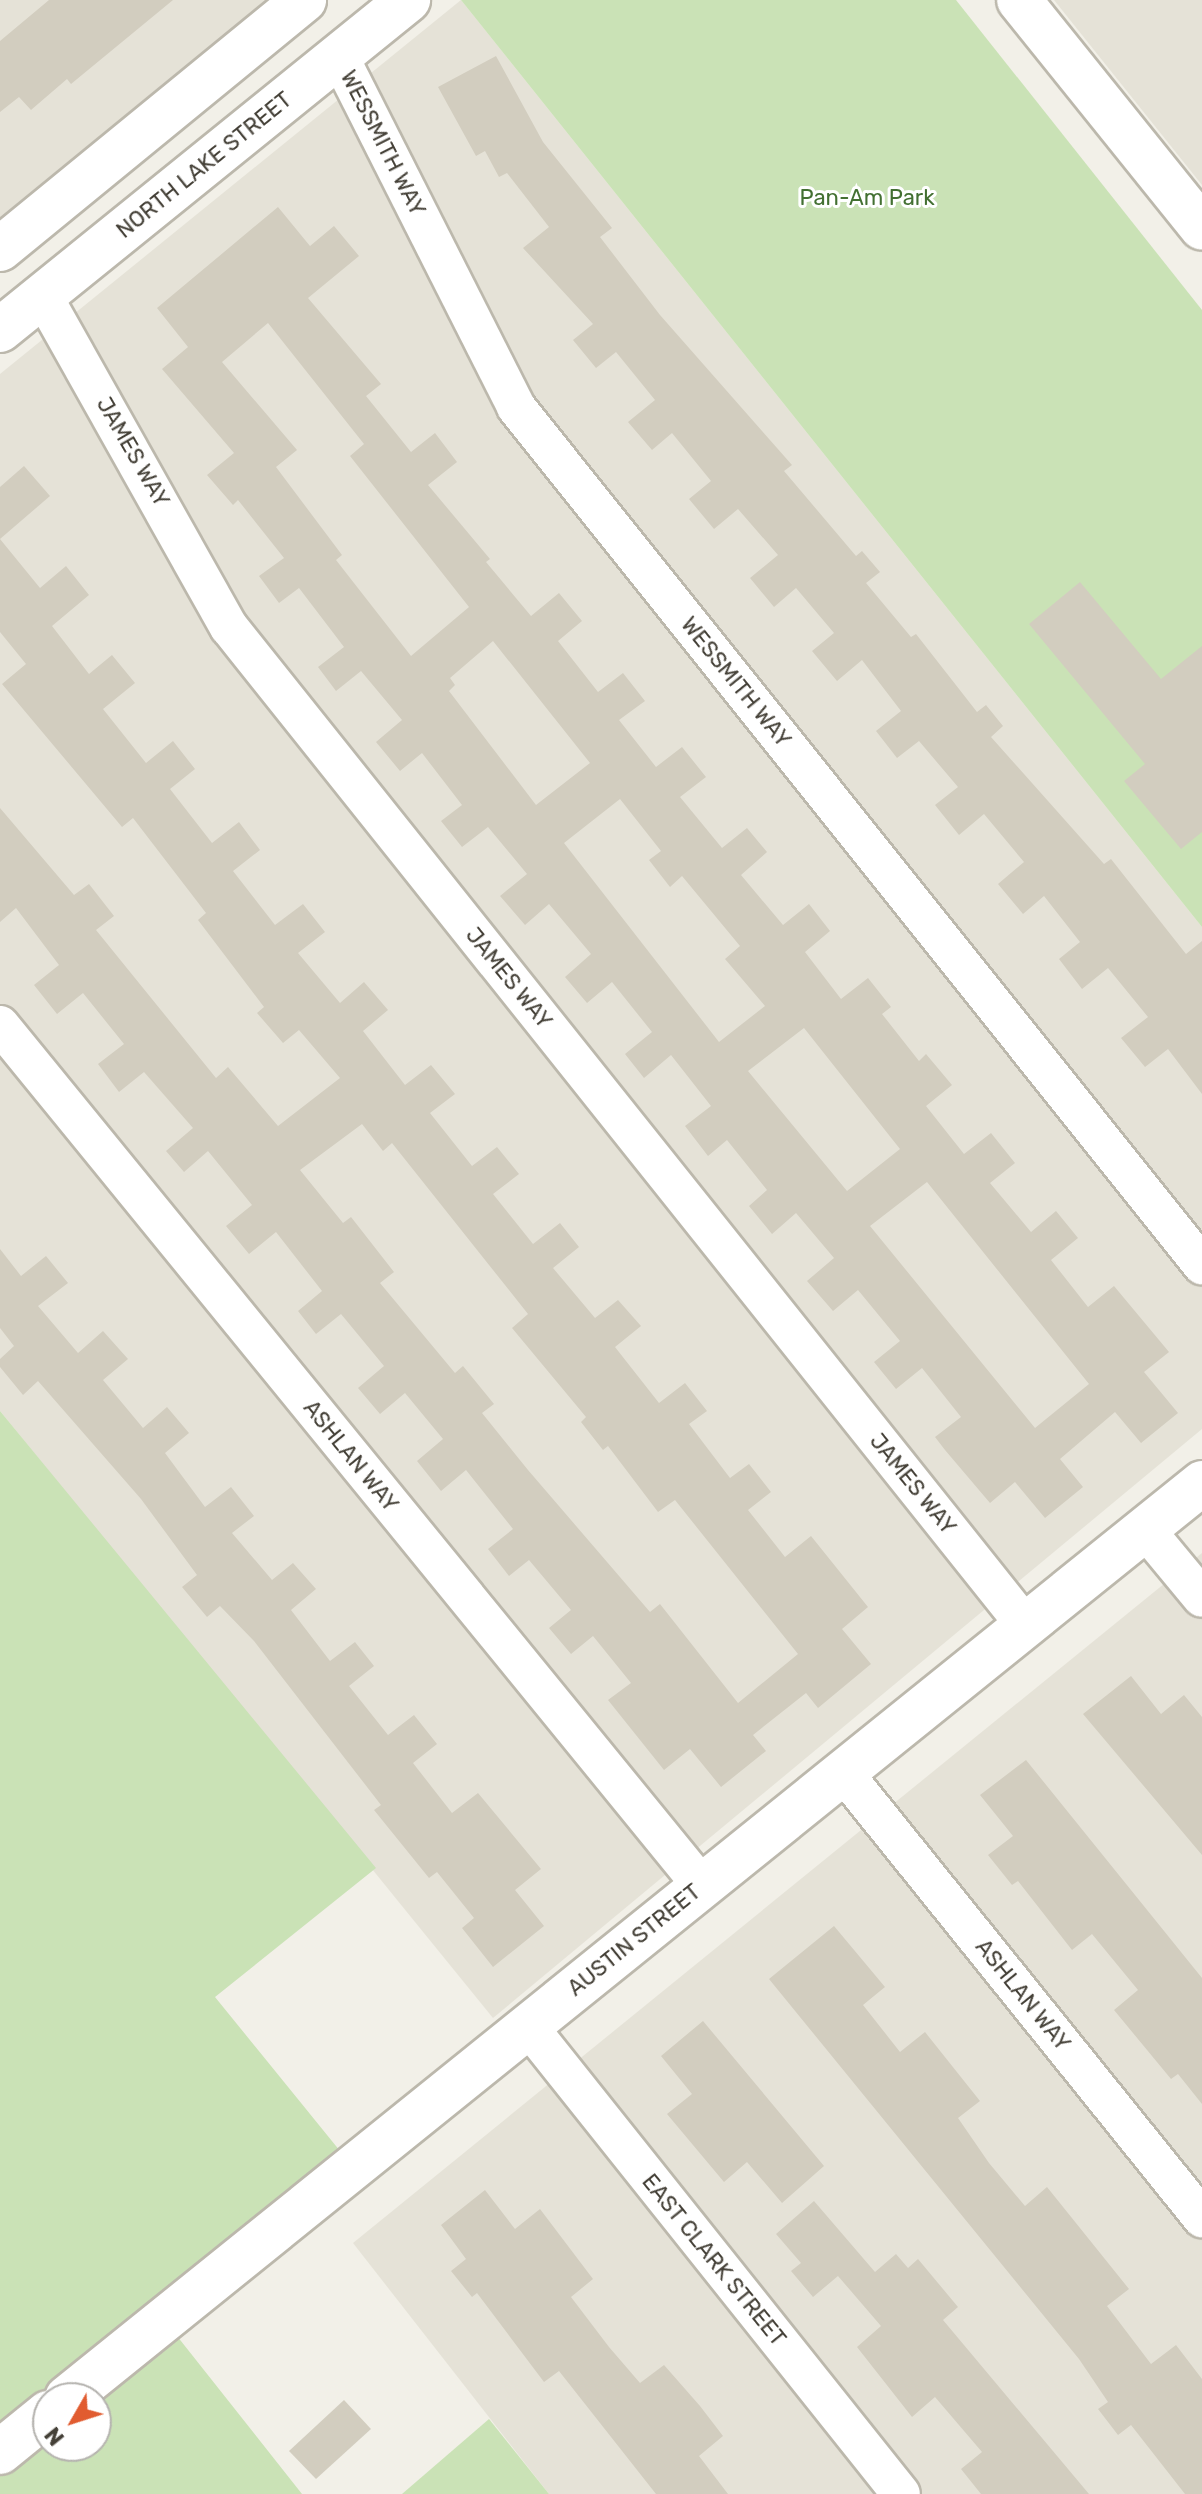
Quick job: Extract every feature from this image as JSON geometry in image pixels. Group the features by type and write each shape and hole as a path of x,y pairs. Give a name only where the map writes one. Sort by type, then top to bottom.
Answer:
{"street":[{"name":"NORTH LAKE STREET","path":"0,330 408,0"},
{"path":"1019,0 1202,228"},
{"path":"0,249 297,2"},
{"name":"WESSMITH WAY","path":"339,56 516,407 1202,1265"},
{"name":"JAMES WAY","path":"43,296 185,540 229,627 1025,1625"},
{"name":"ASHLAN WAY","path":"0,1025 702,1886"},
{"name":"AUSTIN STREET","path":"87,2382 1202,1483"},
{"path":"1145,1529 1202,1598"},
{"name":"ASHLAN WAY","path":"843,1772 1202,2218"},
{"name":"EAST CLARK STREET","path":"528,2026 901,2494"},
{"path":"0,2452 32,2426"}],"shaded area":[{"path":"0,0 266,0 0,217"},
{"path":"461,0 1202,927 1202,1429 493,2018 0,1411 0,374"},
{"path":"1054,0 1202,0 1202,185"},
{"path":"1202,1553 1202,2494 549,2494 353,2243"}],"green space":[{"name":"Pan-Am Park","path":"461,0 956,0 1202,310 1202,927"},
{"path":"0,1411 376,1868 215,1997 366,2183 177,2336 302,2494 0,2494"},
{"path":"489,2419 549,2494 402,2494"}],"building":[{"path":"49,0 173,0 71,84 67,79 31,110 19,97 0,112 0,41"},
{"path":"496,56 543,142 612,228 600,237 660,315 792,465 784,471 856,556 862,551 880,572 866,583 911,637 916,634 977,712 986,705 1003,726 991,737 1104,864 1111,859 1186,954 1202,941 1202,1094 1168,1049 1145,1067 1121,1038 1148,1017 1108,968 1082,989 1059,959 1080,942 1044,896 1023,914 998,884 1024,862 984,814 959,835 935,805 958,787 919,741 897,758 876,731 901,711 862,660 837,681 812,651 834,633 796,588 774,607 750,578 778,555 738,509 714,529 689,499 711,481 672,433 652,450 628,422 655,400 616,352 596,368 573,340 593,324 523,248 549,227 507,173 499,177 485,151 476,156 438,87"},
{"path":"278,207 310,246 334,226 359,256 308,298 381,384 366,396 411,452 435,433 457,462 428,485 490,559 486,562 531,616 559,593 582,621 558,641 598,692 623,673 645,701 619,720 656,767 682,747 706,777 680,797 722,848 747,828 767,852 741,875 783,925 809,904 830,931 805,952 841,999 868,978 891,1007 882,1014 919,1061 926,1054 952,1085 926,1106 964,1154 991,1133 1015,1163 990,1183 1031,1232 1056,1211 1078,1238 1051,1260 1088,1307 1114,1286 1169,1352 1144,1372 1178,1413 1141,1443 1115,1412 1060,1459 1083,1487 1045,1518 1015,1482 990,1503 935,1437 961,1417 922,1368 896,1389 874,1362 900,1341 858,1290 833,1311 807,1281 834,1258 796,1213 772,1234 749,1206 767,1190 727,1140 708,1156 685,1126 711,1106 671,1055 644,1078 625,1054 652,1032 612,982 587,1003 565,977 591,954 549,904 525,925 500,896 527,874 488,827 462,847 441,821 462,805 422,753 400,771 376,742 402,720 361,671 336,691 318,667 344,647 299,588 279,603 259,576 284,558 238,500 233,505 207,475 234,453 162,369 188,347 157,308","holes":["268,323 364,444 350,456 469,607 411,656 336,560 342,555 276,467 297,450 222,362","493,641 590,763 536,805 449,691 455,685 450,678","620,799 661,851 649,860 670,887 682,876 740,946 725,959 765,1006 719,1042 564,843","804,1028 900,1149 847,1191 748,1071","927,1182 1089,1384 1035,1428 870,1226"]},
{"path":"24,466 50,496 0,539 0,487"},
{"path":"0,539 40,588 66,566 89,595 52,626 89,674 112,655 135,683 103,709 146,763 173,741 195,769 170,789 212,843 239,822 260,850 233,871 275,925 303,904 325,932 298,953 340,1003 364,982 388,1010 363,1031 405,1085 431,1065 455,1094 430,1113 472,1166 497,1147 519,1174 493,1194 533,1244 560,1223 579,1247 553,1268 595,1318 618,1300 641,1326 615,1347 659,1403 685,1383 707,1411 689,1424 730,1478 749,1464 771,1492 748,1510 785,1557 811,1536 868,1607 842,1629 871,1664 818,1708 806,1693 753,1735 766,1751 721,1787 690,1749 664,1770 608,1700 631,1683 593,1636 571,1654 549,1628 571,1610 529,1560 509,1576 488,1549 513,1529 466,1470 441,1491 417,1461 443,1439 405,1393 380,1414 358,1388 384,1366 341,1314 316,1334 298,1311 322,1291 276,1232 249,1254 226,1226 252,1205 208,1151 184,1172 166,1151 193,1128 144,1072 119,1092 98,1064 124,1044 83,993 57,1014 34,985 59,965 16,908 0,922 0,808 74,895 89,884 114,916 96,930 216,1078 228,1067 278,1126 340,1078 299,1030 283,1043 257,1013 264,1007 198,920 206,913 133,818 122,827 2,684 26,664 0,632","holes":["362,1124 383,1151 392,1143 528,1314 512,1328 586,1417 581,1422 603,1450 608,1446 658,1512 675,1500 798,1654 738,1703 660,1604 650,1612 528,1470 482,1413 494,1404 463,1366 455,1373 380,1283 394,1272 351,1217 343,1223 300,1170"]},
{"path":"1080,582 1161,679 1202,646 1202,832 1181,849 1124,781 1145,764 1029,624"},
{"path":"0,1249 21,1276 46,1256 68,1283 38,1306 78,1353 103,1331 128,1359 103,1380 143,1428 167,1407 189,1433 165,1453 205,1507 231,1487 254,1516 232,1533 272,1580 293,1563 316,1589 291,1610 330,1661 355,1642 374,1666 349,1686 388,1735 414,1715 437,1744 413,1763 452,1813 478,1793 541,1869 515,1890 544,1926 493,1967 462,1928 474,1918 437,1872 429,1878 374,1810 381,1805 254,1641 220,1606 207,1617 182,1587 197,1575 141,1499 38,1381 23,1395 0,1367 0,1359 14,1346 0,1328"},
{"path":"1131,1676 1161,1714 1184,1695 1202,1717 1202,1855 1083,1714"},
{"path":"1026,1760 1202,1978 1202,2104 1178,2074 1171,2079 1114,2010 1138,1990 1092,1934 1072,1950 1018,1881 1012,1885 988,1855 1013,1836 980,1795"},
{"path":"834,1926 885,1987 863,2005 900,2052 925,2032 980,2101 958,2118 989,2163 1025,2206 1047,2187 1129,2289 1107,2306 1151,2364 1176,2345 1202,2379 1202,2494 1185,2494 1131,2425 1118,2435 1098,2409 1108,2402 1079,2359 769,1979"},
{"path":"703,2021 824,2166 782,2203 747,2162 724,2182 667,2114 692,2094 661,2056"},
{"path":"485,2190 515,2229 540,2209 593,2279 571,2297 640,2383 664,2365 700,2406 723,2436 699,2456 728,2494 656,2494 559,2371 544,2382 477,2293 472,2297 451,2271 466,2259 441,2225"},
{"path":"814,2201 875,2272 896,2254 908,2268 918,2259 958,2307 943,2320 1089,2494 981,2494 961,2469 982,2452 935,2397 912,2417 857,2347 881,2326 838,2276 813,2297 791,2271 801,2263 776,2234"},
{"path":"344,2400 371,2429 316,2479 289,2451"}]}
